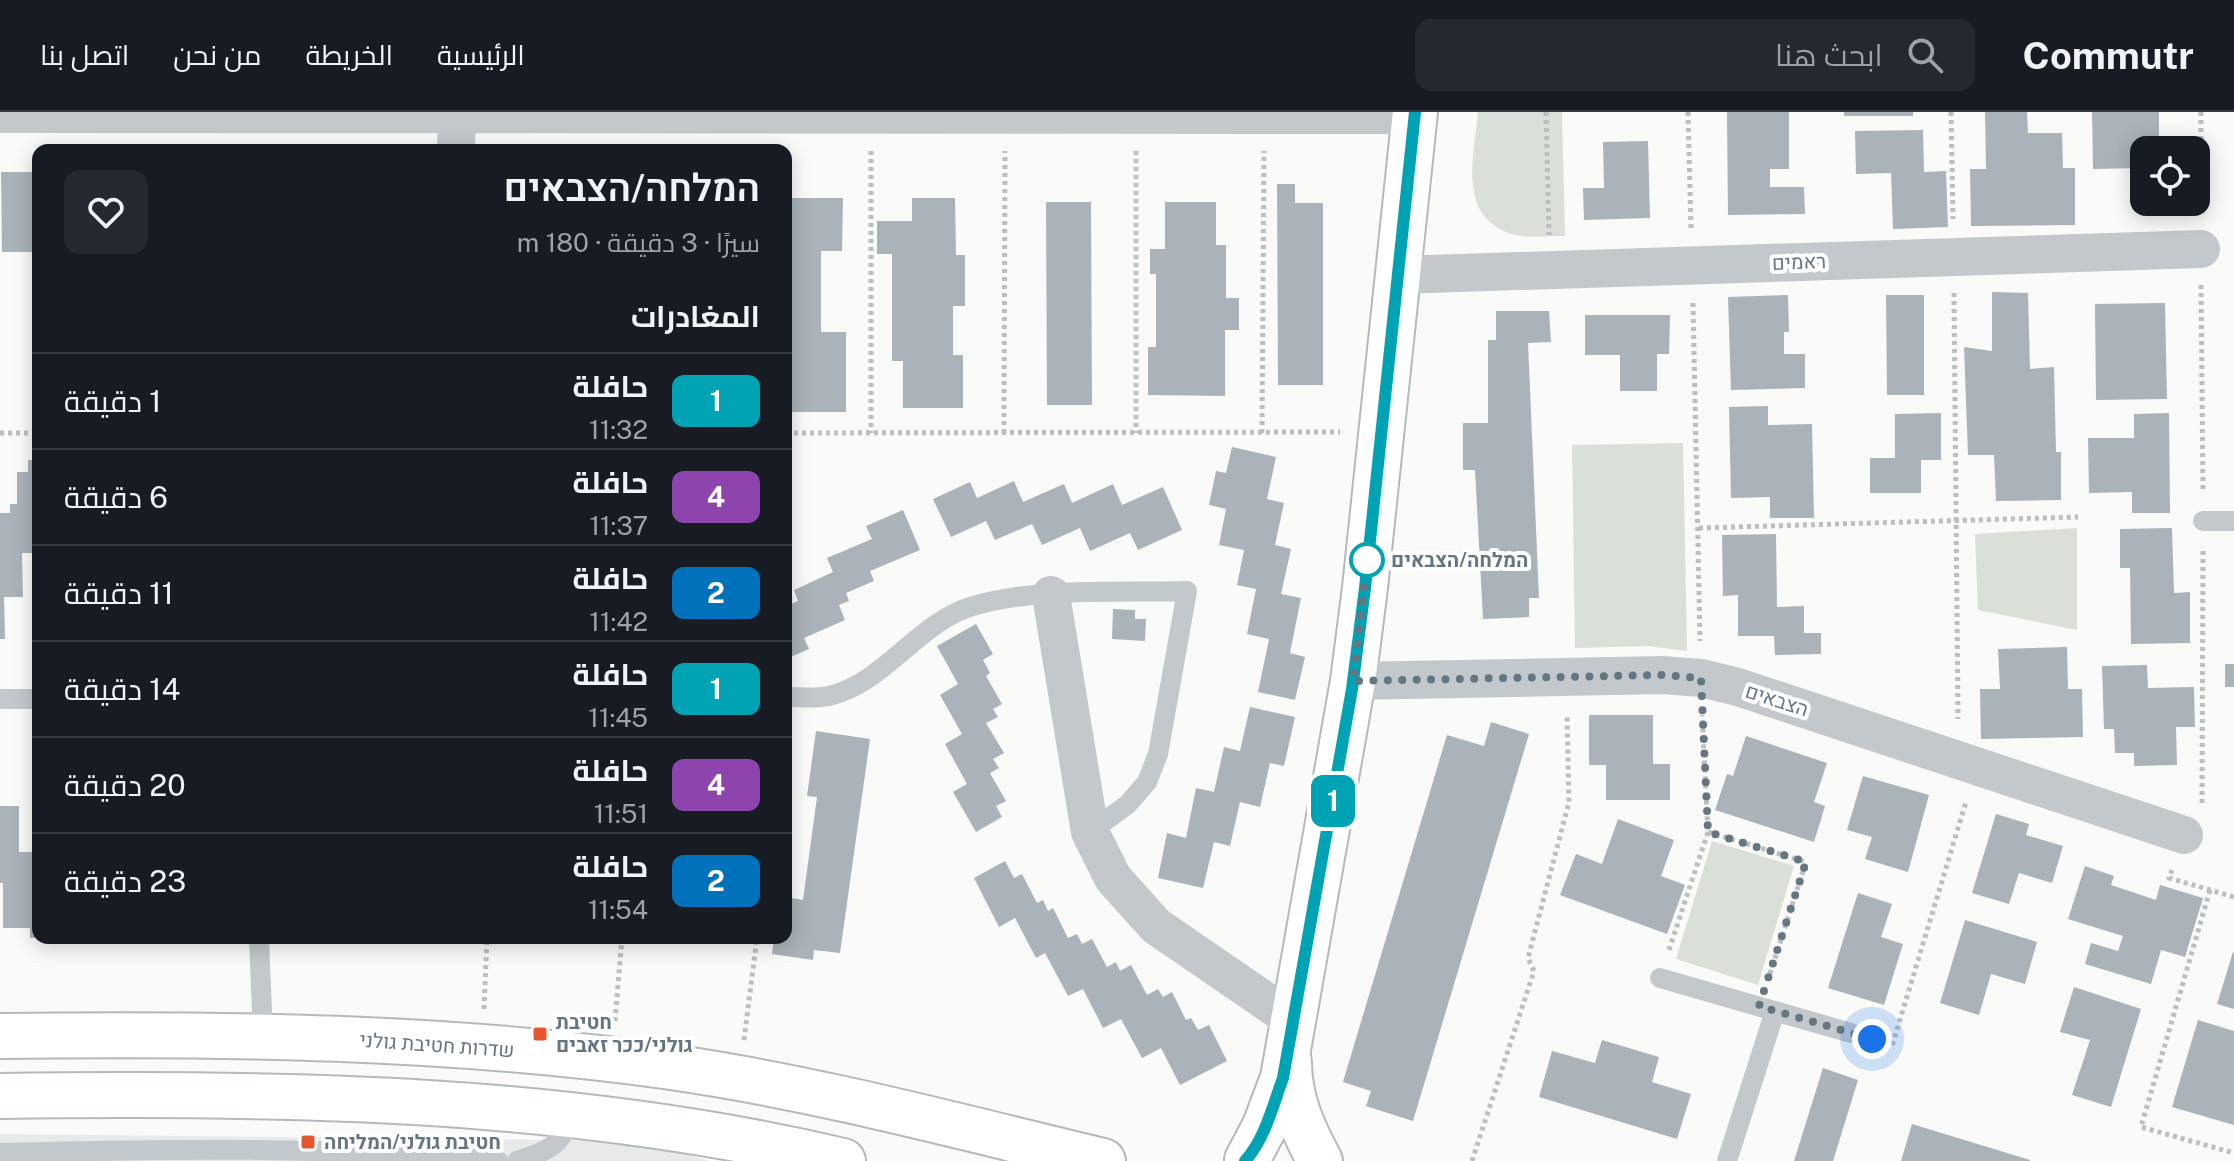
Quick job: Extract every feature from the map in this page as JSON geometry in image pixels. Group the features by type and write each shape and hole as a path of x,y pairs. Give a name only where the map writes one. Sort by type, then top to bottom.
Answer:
{"street":[{"path":"0,114 456,132 764,113 1415,114 1353,681 1283,1078 1255,1148 1246,1160"},
{"name":"ראמים","path":"1398,275 2201,249"},
{"path":"1051,595 1090,832 1113,878 1156,926 1291,1032"},
{"name":"הצבאים","path":"1353,681 1662,675 1701,678 1738,687 2184,835"},
{"path":"1291,1032 1289,1077 1294,1102 1302,1129 1320,1161"},
{"name":"שדרות חטיבת גולני","path":"0,1036 263,1036 483,1048 611,1059 739,1078 1103,1161"},
{"path":"0,1096 218,1094 449,1105 575,1115 741,1150 843,1161"},
{"path":"1246,1160 1279,1154 1313,1161"}],"lane":[{"path":"2203,521 2234,521"},
{"path":"792,697 821,697 862,681 946,618 972,606 1051,595 1187,591 1153,768 1147,782 1128,804 1090,832"},
{"path":"0,699 32,699"},
{"path":"259,944 263,1036"},
{"path":"1660,978 1851,1033"},
{"path":"1727,1161 1767,1009"},
{"path":"517,1161 538,1154 561,1140 575,1115"},
{"path":"0,1153 122,1150 498,1161"}],"path":[{"path":"1546,112 1550,270"},
{"path":"1660,978 1708,832 1701,678 1688,112"},
{"path":"1851,1033 1892,1046 1968,763 1955,522 1951,112"},
{"path":"871,114 871,433"},
{"path":"1004,433 1006,114"},
{"path":"1136,114 1136,433"},
{"path":"1262,433 1264,114"},
{"path":"792,433 1381,431"},
{"path":"0,433 32,433"},
{"path":"1699,528 2078,517"},
{"path":"1472,1161 1534,971 1528,958 1569,802 1567,677"},
{"path":"1708,832 1806,862 1767,1009"},
{"path":"2210,890 2141,1127 2234,1153"},
{"path":"483,1048 487,944"},
{"path":"611,1059 621,944"},
{"path":"739,1078 756,944"}],"shaded area":[{"path":"1478,112 1562,112 1565,236 1515,235 1496,227 1484,215 1476,201 1473,184"},
{"path":"1683,443 1687,651 1648,646 1575,648 1572,445"},
{"path":"2077,528 2077,630 1978,610 1975,534"},
{"path":"1712,841 1794,866 1758,985 1676,959"},
{"path":"0,1134 635,1141 710,1161 0,1161"}],"building":[{"path":"1727,112 1789,112 1789,169 1770,169 1770,187 1804,187 1805,214 1728,215"},
{"path":"1844,112 1913,112 1913,116 1844,116"},
{"path":"1985,112 2027,112 2028,133 2062,133 2063,168 2075,168 2075,225 1971,226 1970,169 1986,169"},
{"path":"2092,112 2159,112 2159,136 2130,136 2130,168 2093,169"},
{"path":"1923,130 1924,172 1946,171 1948,227 1893,229 1891,173 1856,174 1855,131"},
{"path":"1648,141 1650,218 1584,220 1583,188 1604,188 1603,142"},
{"path":"1,172 32,172 32,252 2,252"},
{"path":"1277,184 1295,184 1295,203 1323,203 1323,385 1278,385"},
{"path":"792,198 843,198 842,251 821,251 821,332 846,332 846,412 792,412"},
{"path":"912,198 955,198 956,255 965,255 965,306 953,306 953,355 963,355 963,408 903,408 903,361 892,361 892,254 877,254 877,221 912,221"},
{"path":"1046,202 1091,202 1092,405 1047,405"},
{"path":"1165,202 1216,202 1216,245 1226,245 1226,298 1239,298 1239,330 1225,330 1225,396 1148,395 1148,347 1156,347 1156,274 1150,274 1150,249 1165,249"},
{"path":"1992,292 2028,293 2030,369 2054,367 2056,452 2061,452 2061,500 1996,501 1994,455 1968,455 1964,347 1992,351"},
{"path":"1788,295 1789,332 1784,332 1784,354 1805,354 1805,388 1731,390 1728,297"},
{"path":"1886,295 1924,295 1924,395 1887,395"},
{"path":"2165,303 2167,399 2096,400 2095,304"},
{"path":"1496,311 1549,311 1551,342 1528,343 1539,598 1529,598 1529,617 1483,619 1475,470 1463,470 1463,423 1488,423 1488,340 1496,340"},
{"path":"1585,315 1670,315 1669,354 1657,354 1657,391 1620,391 1620,355 1585,355"},
{"path":"1768,406 1768,425 1812,424 1814,518 1770,518 1770,497 1731,498 1729,407"},
{"path":"1941,413 1941,460 1921,460 1921,493 1870,493 1870,458 1895,458 1895,414"},
{"path":"2169,413 2170,513 2132,513 2132,492 2089,493 2088,438 2134,438 2134,414"},
{"path":"1232,447 1276,457 1267,499 1284,503 1275,545 1291,549 1281,594 1301,598 1290,653 1305,657 1295,700 1258,692 1269,639 1247,634 1256,589 1237,585 1244,550 1219,545 1226,509 1209,505 1216,471 1226,473"},
{"path":"28,460 32,460 32,553 22,553 23,597 4,597 5,639 0,639 0,513 10,513 10,504 17,504 17,472 28,472"},
{"path":"1014,481 1023,502 1064,484 1072,503 1113,484 1122,505 1163,487 1182,530 1138,550 1130,533 1090,551 1080,528 1042,545 1032,524 995,540 986,521 951,537 933,499 970,482 977,498"},
{"path":"903,510 920,550 870,571 874,581 846,593 849,601 839,605 845,620 804,638 809,649 792,656 792,604 798,601 794,590 833,572 827,558 872,539 866,526"},
{"path":"2172,528 2174,593 2190,592 2190,643 2131,644 2130,568 2120,568 2120,529"},
{"path":"1776,534 1777,607 1804,606 1804,633 1821,633 1821,654 1775,655 1774,636 1738,636 1738,595 1723,596 1722,535"},
{"path":"1113,609 1135,610 1135,619 1146,619 1145,641 1112,639"},
{"path":"976,624 993,654 983,660 990,673 986,676 1002,704 993,709 998,717 986,723 1004,753 993,759 999,768 990,773 1006,801 996,806 1002,817 976,832 953,792 967,784 945,744 962,734 940,695 958,684 937,646"},
{"path":"2067,647 2068,689 2082,689 2083,737 1981,739 1980,689 2000,689 1998,649"},
{"path":"2225,664 2234,664 2234,687 2225,687"},
{"path":"2147,665 2148,688 2194,687 2195,727 2176,727 2177,765 2134,766 2134,753 2115,753 2114,729 2104,729 2102,666"},
{"path":"1250,707 1295,717 1284,766 1270,763 1260,807 1240,802 1230,846 1214,842 1203,888 1158,878 1167,833 1186,838 1196,788 1214,792 1224,747 1240,751"},
{"path":"1589,715 1653,715 1653,764 1670,764 1670,800 1606,800 1606,765 1589,765"},
{"path":"1491,722 1529,734 1413,1121 1366,1106 1371,1091 1343,1082 1447,735 1484,746"},
{"path":"816,731 870,739 840,953 814,950 813,960 772,954 773,944 792,944 792,898 803,900 817,797 807,796"},
{"path":"1746,736 1827,763 1814,802 1825,806 1814,842 1715,810 1727,774 1733,776"},
{"path":"1863,776 1929,795 1908,872 1865,859 1872,837 1847,830"},
{"path":"0,806 19,806 19,852 32,852 32,938 30,928 3,928 3,883 0,883"},
{"path":"1996,814 2029,824 2026,835 2063,846 2052,883 2019,873 2009,904 1972,893"},
{"path":"1618,819 1674,840 1661,876 1685,885 1667,934 1560,895 1576,854 1602,864"},
{"path":"1005,861 1014,878 1022,874 1037,903 1043,900 1048,911 1053,908 1068,938 1077,934 1082,944 1092,939 1107,967 1116,962 1120,971 1131,965 1147,995 1158,989 1163,997 1172,992 1186,1020 1191,1018 1198,1030 1209,1025 1227,1061 1180,1085 1161,1048 1142,1058 1121,1019 1103,1028 1083,989 1068,996 1045,953 1036,958 1015,918 999,927 974,878"},
{"path":"2085,866 2114,876 2111,885 2156,900 2160,885 2203,898 2185,957 2161,950 2151,984 2085,964 2091,943 2118,951 2123,936 2068,919"},
{"path":"1858,893 1892,904 1881,937 1903,944 1884,1005 1828,988"},
{"path":"1965,920 2037,942 2025,984 1991,974 1979,1015 1940,1003"},
{"path":"2234,952 2234,1009 2217,1004"},
{"path":"2074,987 2141,1009 2111,1107 2072,1095 2090,1040 2060,1032"},
{"path":"2198,1020 2234,1031 2234,1125 2172,1107"},
{"path":"1602,1040 1659,1057 1652,1082 1691,1094 1677,1139 1539,1097 1552,1051 1595,1063"},
{"path":"1823,1068 1858,1080 1833,1161 1794,1161"},
{"path":"1912,1124 2030,1160 2030,1161 1901,1161"}],"bus line":[{"name":"1","path":"1245,1161 1255,1148 1283,1078 1352,689 1415,112"}],"place":[{"name":"המלחה/הצבאים","path":"1367,560"},
{"name":"חטיבת גולני/ככר זאבים","path":"540,1034"},
{"name":"חטיבת גולני/המליחה","path":"308,1142"}],"route":[{"path":"1367,560 1368,552 1353,681 1662,675 1701,678 1708,832 1806,862 1759,1006 1872,1039"}]}
